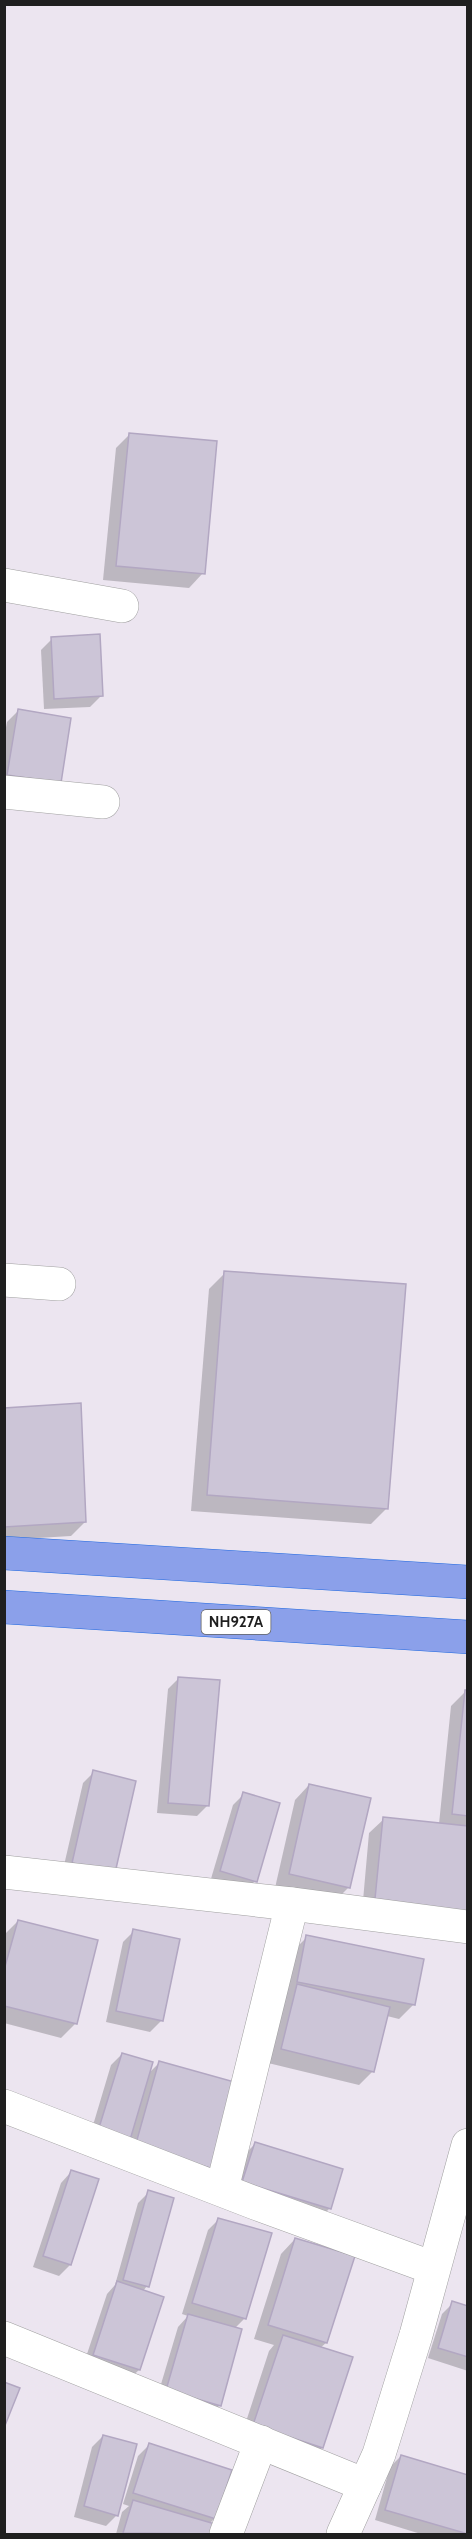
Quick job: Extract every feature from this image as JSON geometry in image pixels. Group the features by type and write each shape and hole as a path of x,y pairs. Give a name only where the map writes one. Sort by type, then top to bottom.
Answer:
{"highway":[{"path":"4,1553 468,1582"},
{"name":"NH927A","path":"4,1607 468,1637"}],"street":[{"path":"4,585 123,606"},
{"path":"4,792 103,802"},
{"path":"4,1280 59,1284"},
{"path":"4,1872 292,1904 468,1927"},
{"path":"222,2189 292,1904"},
{"path":"4,2106 434,2268"},
{"path":"344,2535 379,2454 416,2335 468,2145"},
{"path":"4,2338 365,2485"},
{"path":"226,2535 261,2442"}],"building":[{"path":"129,433 217,441 205,574 116,566"},
{"path":"100,634 103,696 54,699 51,637"},
{"path":"18,709 71,718 61,783 7,775"},
{"path":"224,1271 406,1284 388,1509 207,1495"},
{"path":"81,1403 86,1522 4,1527 4,1408"},
{"path":"178,1677 220,1680 209,1806 168,1803"},
{"path":"465,1690 468,1690 468,1816 452,1814"},
{"path":"93,1770 136,1781 115,1873 72,1863"},
{"path":"309,1784 371,1798 350,1888 289,1874"},
{"path":"243,1792 280,1803 257,1882 220,1871"},
{"path":"383,1817 468,1826 468,1918 374,1909"},
{"path":"18,1920 98,1940 77,2024 4,2006 4,1970"},
{"path":"133,1929 180,1939 163,2021 116,2011"},
{"path":"306,1935 424,1959 415,2005 297,1982"},
{"path":"297,1984 390,2007 374,2072 281,2049"},
{"path":"122,2053 153,2062 130,2140 98,2131"},
{"path":"159,2061 238,2083 214,2169 135,2147"},
{"path":"255,2142 343,2169 331,2209 242,2182"},
{"path":"71,2170 99,2179 71,2265 43,2256"},
{"path":"148,2190 174,2198 149,2287 123,2280"},
{"path":"218,2218 272,2233 246,2319 192,2303"},
{"path":"295,2238 355,2256 327,2343 268,2325"},
{"path":"117,2281 164,2297 140,2370 93,2355"},
{"path":"452,2301 468,2306 468,2357 438,2348"},
{"path":"188,2314 242,2329 221,2406 166,2390"},
{"path":"283,2335 353,2357 323,2448 253,2425"},
{"path":"4,2382 20,2388 4,2428"},
{"path":"103,2435 137,2444 118,2516 84,2506"},
{"path":"149,2443 232,2470 216,2519 133,2493"},
{"path":"401,2455 468,2475 468,2534 385,2510"},
{"path":"133,2500 215,2524 212,2534 123,2533"}]}
